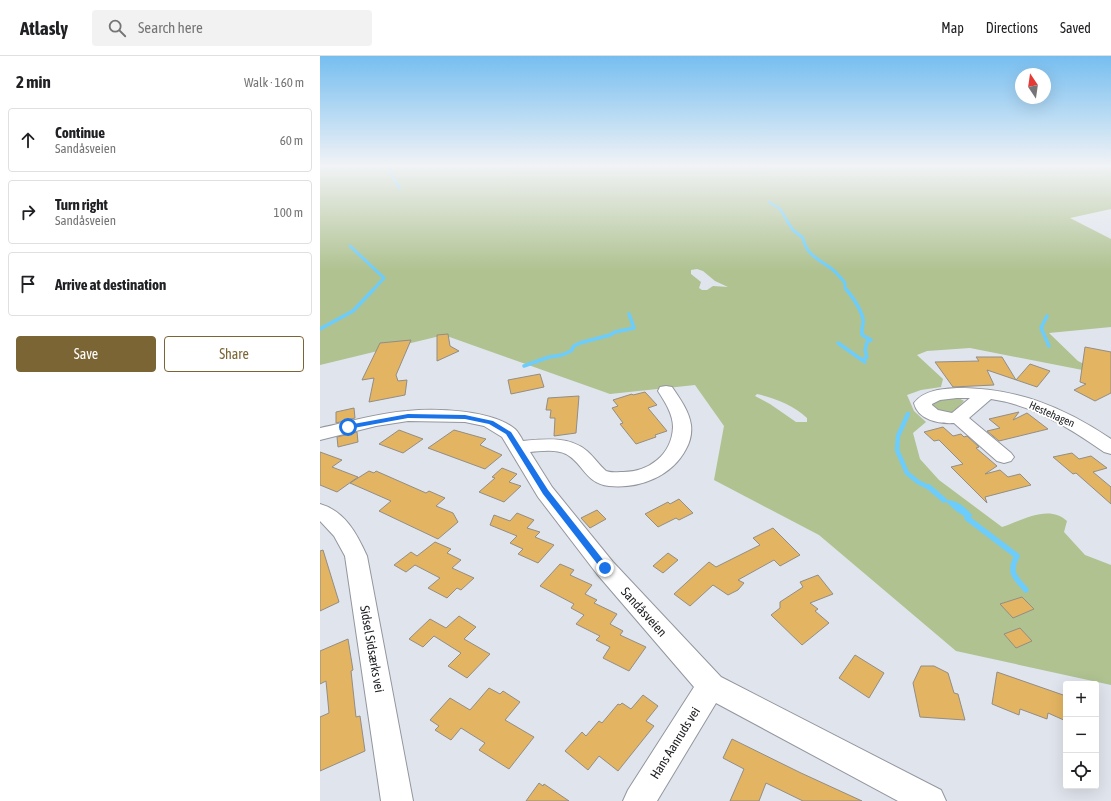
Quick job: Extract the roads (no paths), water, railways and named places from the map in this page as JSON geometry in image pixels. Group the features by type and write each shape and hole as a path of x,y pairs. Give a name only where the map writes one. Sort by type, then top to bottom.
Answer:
{"street":[{"path":"517,448 546,446 564,447 579,454 594,473 607,479 624,480 648,474 668,463 680,447 680,412 675,401 666,391"},
{"name":"Hestehagen","path":"958,418 941,418 924,408 922,403 926,398 948,394 988,394 1009,397 1047,408 1077,424 1111,448"},
{"path":"988,394 974,402 963,416 958,418 1004,457"},
{"name":"Sandåsveien","path":"320,434 376,421 408,416 465,417 490,422 509,433 545,492 605,568 710,686 930,801"},
{"name":"Sidsel Sidsærks vei","path":"320,511 334,519 348,538 356,556 397,801"},
{"name":"Hans Aanruds vei","path":"640,801 710,686"}],"water":[{"path":"944,500 957,502 973,516 967,518 956,511"}],"waterway":[{"path":"769,202 780,209 788,222"},
{"path":"787,221 793,230 803,238 810,253 832,269 840,277 845,283 845,288 847,291"},
{"path":"350,246 384,278 372,291"},
{"path":"320,329 353,311 373,290"},
{"path":"847,290 862,315 862,335 871,340 867,342 865,350 867,357 862,360"},
{"path":"524,366 549,357 562,355 571,351 574,346 580,343 610,335 615,332 634,328 629,314"},
{"path":"1047,316 1041,328 1049,346"},
{"path":"838,343 862,360"},
{"path":"908,414 898,436 897,450 907,473 918,482 930,488"},
{"path":"929,487 944,500"},
{"path":"967,518 1017,556 1014,562 1013,571 1016,578 1026,590"}]}
